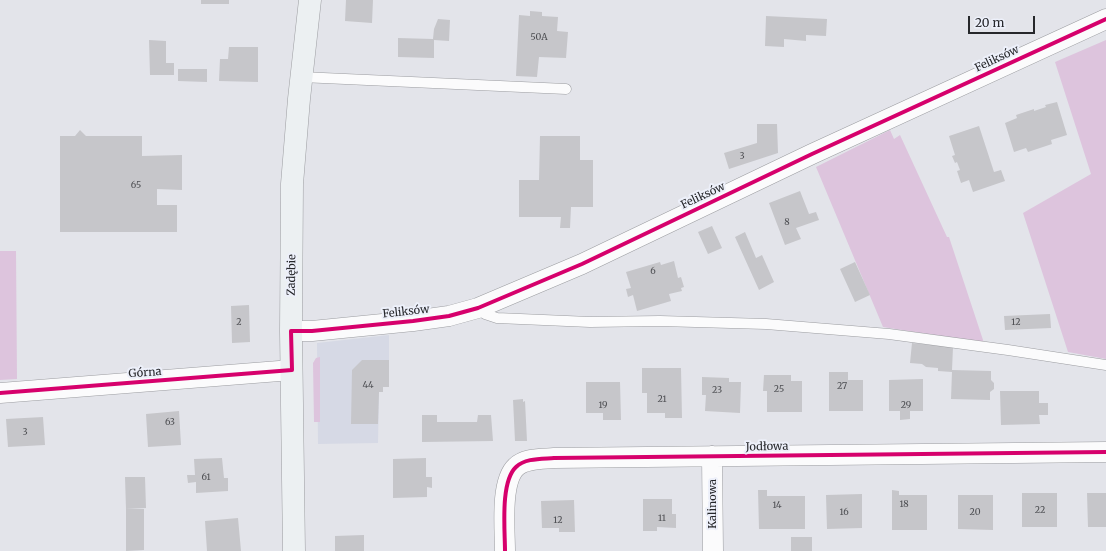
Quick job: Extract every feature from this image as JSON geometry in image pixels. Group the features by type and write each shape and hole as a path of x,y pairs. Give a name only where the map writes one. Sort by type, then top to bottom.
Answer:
{"street":[{"name":"Zadębie","path":"294,551 291,331 292,184 301,77 310,0"},
{"name":"Feliksów","path":"291,331 312,331 413,321 449,316 478,308 582,264 798,161 1106,18"},
{"name":"Górna","path":"0,393 292,370"},
{"name":"Jodłowa","path":"505,551 506,490 508,479 516,467 525,462 554,458 1106,452"},
{"name":"Kalinowa","path":"712,456 713,551"}],"lane":[{"path":"301,77 566,89"},
{"path":"478,308 485,314 497,318 590,322 660,321 766,324 889,334 1106,365"}],"shaded area":[{"path":"1106,40 1106,359 1068,352 1023,213 1091,174 1055,62"},
{"path":"890,130 894,139 900,135 947,237 949,237 984,343 883,327 816,167"},
{"path":"0,251 16,251 17,379 0,380"},
{"path":"389,335 389,387 383,387 383,392 379,392 378,443 318,444 317,343"},
{"path":"320,357 320,422 314,422 313,363 316,358"}],"building":[{"path":"201,0 229,0 229,4 201,4"},
{"path":"346,0 373,0 372,23 345,21"},
{"path":"530,11 542,12 542,16 558,17 557,31 568,32 566,58 539,57 537,77 516,76 519,15 530,16"},
{"path":"766,16 827,19 826,36 806,35 806,41 784,39 784,47 765,46"},
{"path":"438,19 450,20 449,41 434,40 434,58 398,57 398,38 433,39 434,29"},
{"path":"149,40 166,41 166,63 174,63 174,75 150,75"},
{"path":"229,47 258,47 258,82 219,81 220,59 228,59"},
{"path":"178,69 207,69 207,82 178,81"},
{"path":"1057,102 1067,135 1051,140 1052,144 1028,152 1026,148 1014,152 1005,123 1017,118 1016,115 1034,109 1034,111 1046,107 1045,105"},
{"path":"757,124 777,124 778,153 729,169 724,153 757,143"},
{"path":"979,126 994,172 1001,170 1005,181 973,192 969,180 961,183 957,171 960,170 957,162 955,163 952,156 955,155 949,136"},
{"path":"80,130 86,136 142,136 142,156 182,155 182,190 157,189 157,205 177,205 177,232 60,232 60,136 75,136"},
{"path":"540,136 580,136 580,160 593,160 593,207 571,207 570,228 560,228 561,217 519,217 519,180 539,180"},
{"path":"800,191 809,214 816,212 819,220 796,228 801,239 785,245 769,203"},
{"path":"712,226 722,248 708,254 698,232"},
{"path":"745,232 756,258 762,255 774,282 759,290 735,237"},
{"path":"674,261 678,278 681,277 684,287 681,288 682,291 669,294 671,301 637,311 633,295 628,297 626,289 631,288 626,272 660,262 661,265"},
{"path":"855,262 870,295 855,302 840,269"},
{"path":"249,305 250,342 232,343 231,306"},
{"path":"1050,314 1051,328 1005,330 1004,316"},
{"path":"912,343 953,347 952,370 991,371 991,380 994,383 994,389 990,392 990,400 951,399 952,372 938,371 938,368 910,363"},
{"path":"362,360 389,360 389,387 383,387 383,392 379,392 378,424 351,424 352,370"},
{"path":"642,368 681,368 682,418 665,418 665,413 647,413 647,393 642,393"},
{"path":"829,372 848,372 848,380 863,380 863,411 829,411"},
{"path":"764,375 791,375 791,381 802,381 802,412 767,412 767,391 763,391"},
{"path":"702,377 729,378 729,382 741,382 740,413 705,411 706,395 702,395"},
{"path":"923,379 923,411 910,411 910,419 900,420 900,411 889,411 889,380"},
{"path":"586,382 620,382 621,420 603,420 603,413 586,413"},
{"path":"1000,391 1039,391 1039,403 1048,403 1048,415 1039,415 1040,424 1001,425"},
{"path":"523,399 523,402 525,401 527,441 515,441 513,400"},
{"path":"179,411 181,445 148,447 146,414"},
{"path":"422,415 437,415 437,422 477,422 478,415 491,415 493,441 422,442"},
{"path":"43,417 45,445 8,447 6,419"},
{"path":"222,458 224,478 228,478 228,491 196,493 196,482 188,483 187,475 195,475 194,459"},
{"path":"426,458 426,477 432,477 432,488 427,487 427,497 393,498 393,459"},
{"path":"125,477 145,477 146,508 126,509"},
{"path":"758,490 767,490 767,496 805,496 805,529 759,529"},
{"path":"892,490 899,491 899,495 927,495 927,530 892,530"},
{"path":"1022,493 1057,493 1057,527 1022,527"},
{"path":"1087,493 1106,493 1106,527 1088,527"},
{"path":"862,494 862,528 827,529 826,495"},
{"path":"958,495 993,495 993,530 958,529"},
{"path":"643,499 672,499 672,514 676,514 676,528 657,527 657,531 643,531"},
{"path":"574,500 575,532 559,532 559,528 542,528 541,501"},
{"path":"126,509 144,509 144,550 126,551"},
{"path":"238,518 241,551 207,551 205,521"},
{"path":"364,535 364,551 335,551 335,536"},
{"path":"791,537 812,537 812,551 791,551"}],"cycle path":[{"path":"0,393 292,370 291,331 312,331 413,321 449,316 478,308 582,264 812,154 1106,19"},
{"path":"505,551 504,507 505,495 511,474 520,464 534,460 554,458 1106,452"}]}
